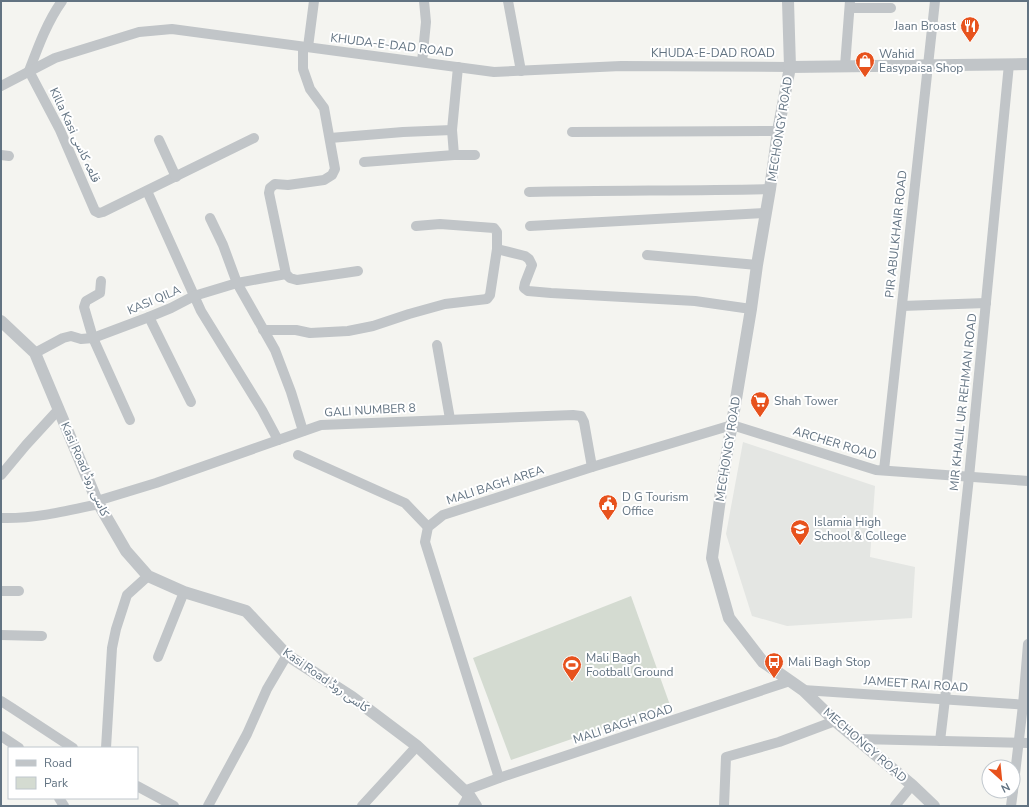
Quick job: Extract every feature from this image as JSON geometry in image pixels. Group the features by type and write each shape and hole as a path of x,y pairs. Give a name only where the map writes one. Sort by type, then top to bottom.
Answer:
{"street":[{"path":"30,71 40,44 56,10 62,1"},
{"path":"314,1 303,69 310,89 324,108 335,169 332,175 324,180 288,185 275,184 270,188 269,193 286,274 290,278 297,280 358,271"},
{"path":"422,62 426,22 424,1"},
{"path":"508,1 521,71"},
{"name":"MECHONGY ROAD","path":"788,1 790,67 778,131 751,309 723,477 712,558 729,618 763,662 803,690 835,721 912,785 934,806"},
{"name":"PIR ABULKHAIR ROAD","path":"884,470 935,1"},
{"path":"845,66 850,4 891,8"},
{"name":"KHUDA-E-DAD ROAD","path":"1,86 55,58 140,32 172,29 494,72 621,66 790,67"},
{"name":"MIR KHALIL UR REHMAN ROAD","path":"940,741 969,477 1009,64"},
{"path":"790,67 1028,64"},
{"path":"454,155 452,130 458,67"},
{"name":"Killa Kasi قلعہ کاسی","path":"30,71 60,130 95,211 103,212 147,191"},
{"path":"330,138 403,132 452,130"},
{"path":"572,132 778,131"},
{"path":"254,138 147,191 200,312 262,410 278,440"},
{"path":"159,140 176,177"},
{"path":"364,162 454,155 475,155"},
{"path":"529,192 581,190 691,191 770,189"},
{"path":"530,226 766,213"},
{"path":"210,218 223,245 237,283 275,350 291,392 303,431"},
{"path":"263,330 296,330 310,333 348,332 445,304 486,299 490,295 497,249 497,232 494,228 440,224 416,226"},
{"path":"497,249 525,256 529,259 532,265 524,288 528,291 695,301 751,309"},
{"path":"647,255 757,265"},
{"name":"KASI QILA","path":"35,353 63,338 71,336 81,339 93,338 148,317 194,296 237,283 286,274"},
{"path":"101,281 100,293 86,301 84,307 93,338 130,420"},
{"path":"902,306 986,303"},
{"path":"148,317 191,402"},
{"name":"Kasi Road کاسی روڈ","path":"1,321 35,353 98,502 126,551 148,576 184,592 246,611 287,655 352,697 416,746 465,797 476,806"},
{"path":"437,345 450,419"},
{"path":"1,475 59,409"},
{"name":"GALI NUMBER 8","path":"1,518 52,514 98,502 321,425 450,419 581,416 584,422 592,467"},
{"name":"ARCHER ROAD","path":"732,425 876,470 1028,481"},
{"name":"MALI BAGH AREA","path":"428,527 443,515 592,467 732,425"},
{"path":"298,455 405,503 428,527 425,542 499,778"},
{"path":"106,747 112,648 116,630 127,595 148,576"},
{"path":"1,591 19,591"},
{"path":"158,657 184,592"},
{"path":"1,635 42,636"},
{"path":"1020,759 1023,743 1026,705 1028,644"},
{"path":"208,806 252,724 267,689 287,655"},
{"name":"MALI BAGH ROAD","path":"465,797 499,778 790,682"},
{"name":"JAMEET RAI ROAD","path":"803,690 1026,705"},
{"path":"1,701 71,747"},
{"path":"724,806 726,757 779,742 835,721"},
{"path":"1,736 18,747"},
{"path":"858,739 1023,743"},
{"path":"362,806 416,746"},
{"path":"895,806 912,785"},
{"path":"138,787 174,806"}],"shaded area":[{"name":"Islamia High School & College","path":"743,442 875,486 870,557 915,567 912,618 787,626 752,616 726,534"}],"green space":[{"name":"Mali Bagh Football Ground","path":"631,596 670,705 511,760 473,658"}],"place":[{"name":"Jaan Broast","path":"970,43"},
{"name":"Wahid Easypaisa Shop","path":"865,78"},
{"name":"Shah Tower","path":"760,418"},
{"name":"D G Tourism Office","path":"608,521"},
{"name":"Islamia High School & College","path":"800,546"},
{"name":"Mali Bagh Stop","path":"774,679"},
{"name":"Mali Bagh Football Ground","path":"572,682"}]}
